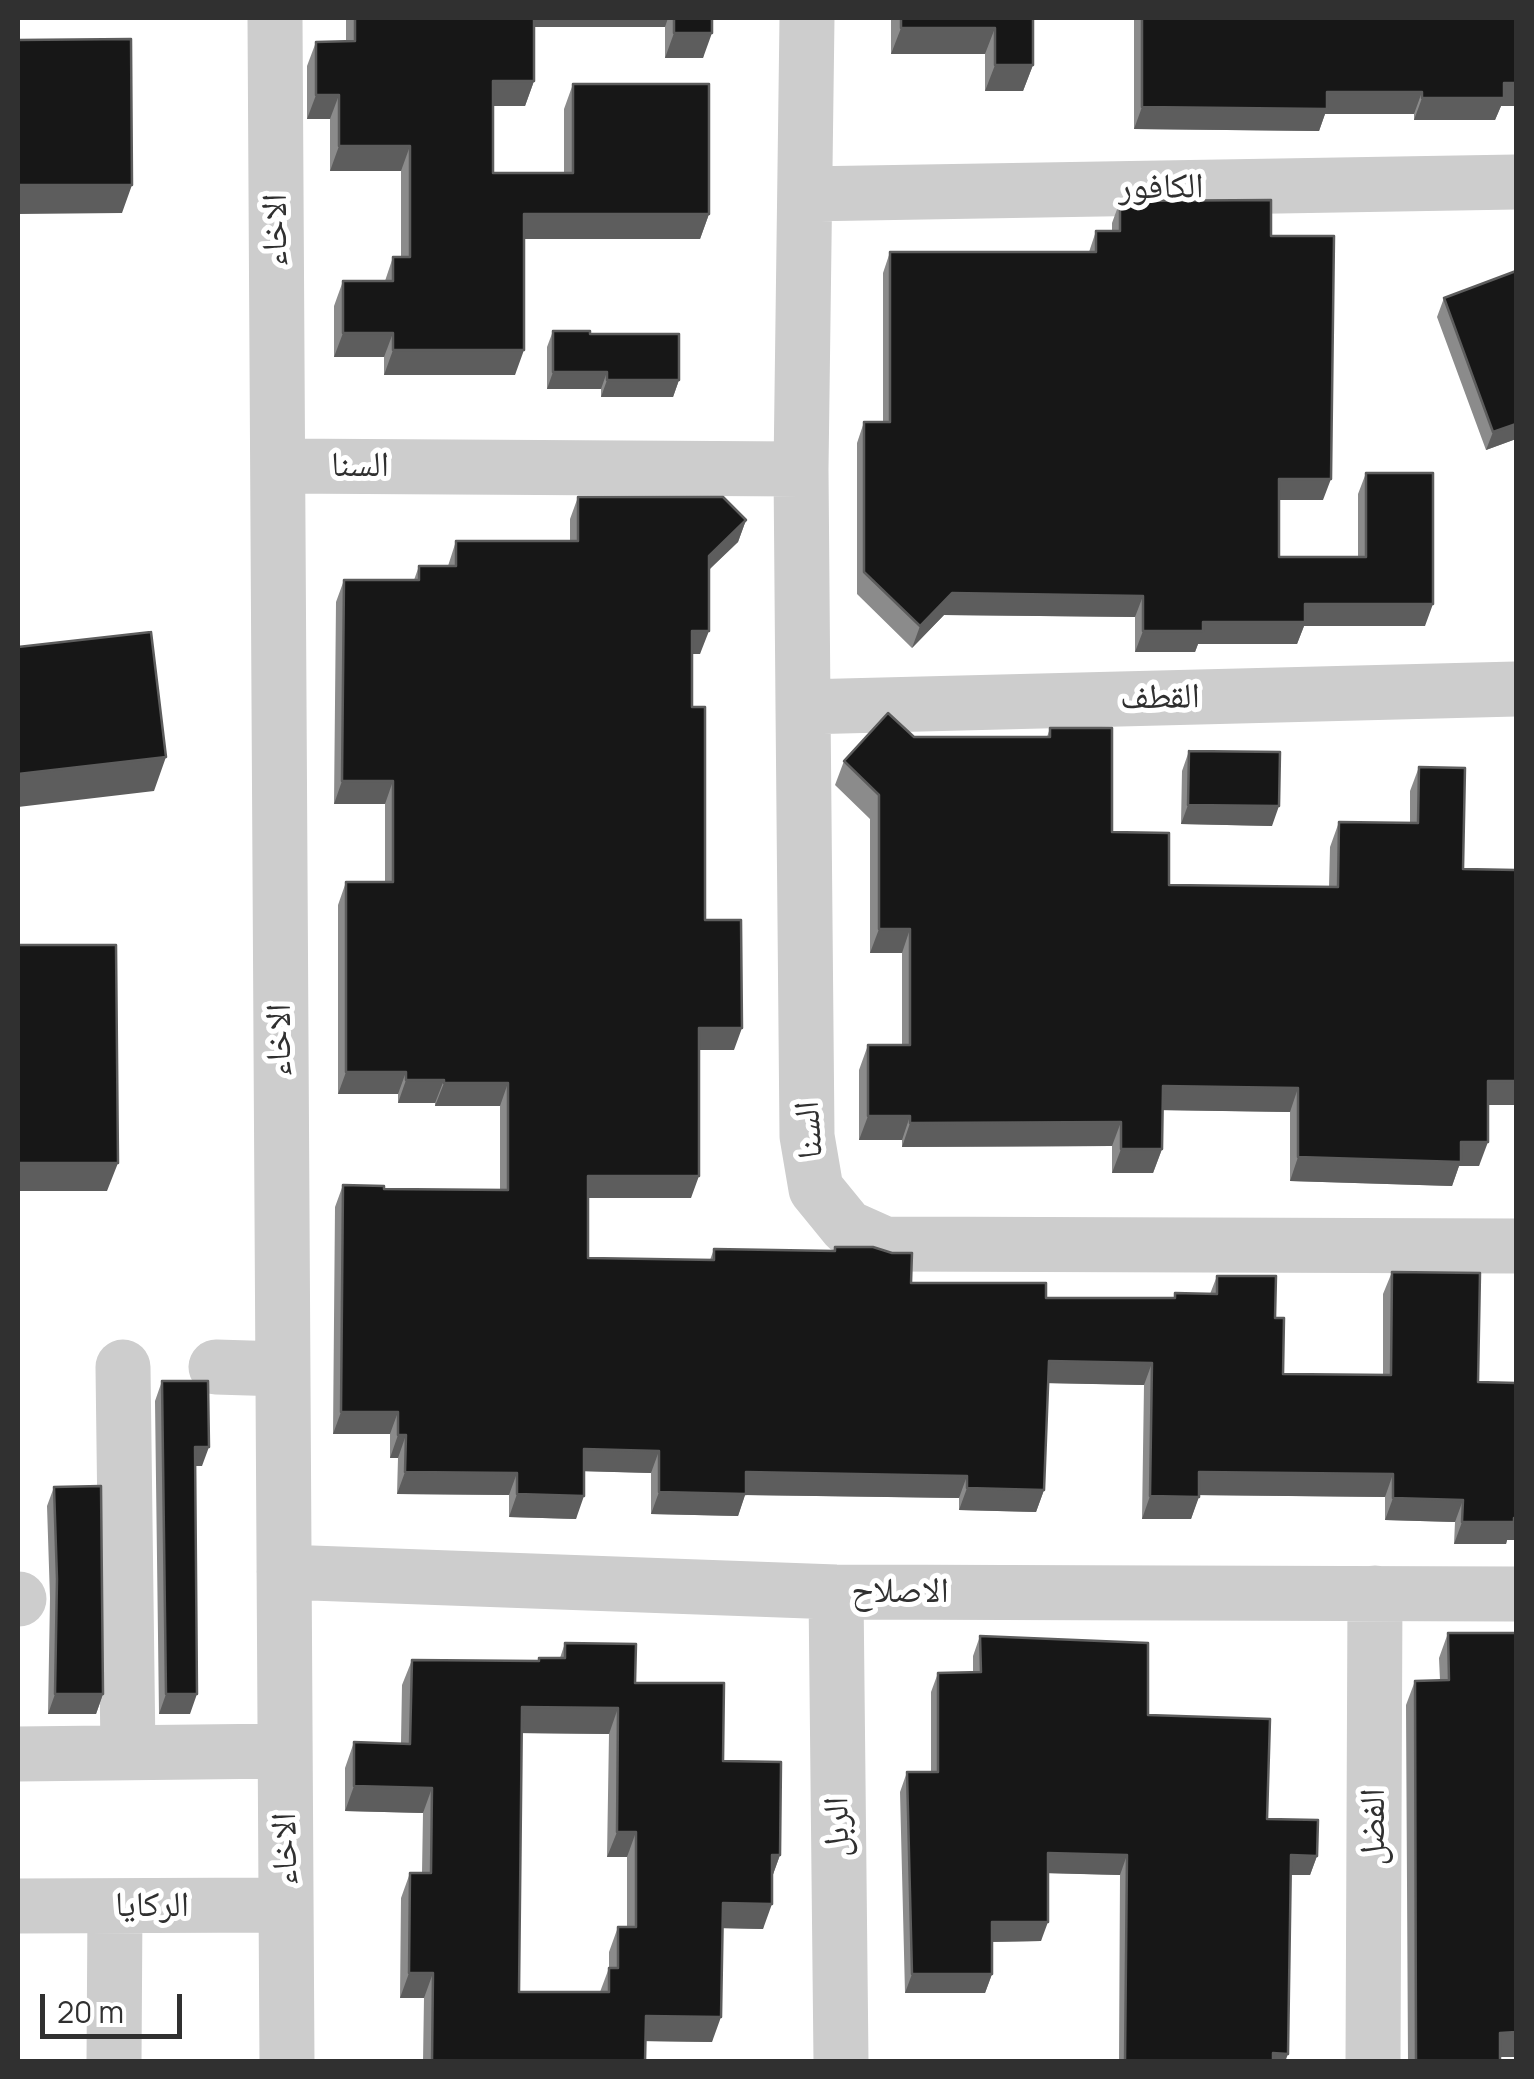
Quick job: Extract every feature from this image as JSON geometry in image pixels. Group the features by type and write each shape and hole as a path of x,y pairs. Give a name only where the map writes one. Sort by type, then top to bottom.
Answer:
{"street":[{"name":"الاخاء","path":"275,18 287,2062"},
{"name":"السنا","path":"807,18 803,708 807,1136 816,1189 847,1227 885,1244 1516,1246"},
{"name":"الكافور","path":"804,194 1516,182"},
{"name":"السنا","path":"278,466 802,468"},
{"name":"القطف","path":"803,708 1516,690"},
{"path":"123,1366 128,1752"},
{"path":"216,1367 282,1369"},
{"name":"الاصلاح","path":"284,1572 836,1592 1516,1594"},
{"name":"الربل","path":"836,1592 841,2062"},
{"name":"الفضل","path":"1373,2062 1375,1593"},
{"path":"18,1754 285,1751"},
{"name":"الركايا","path":"18,1906 286,1905"},
{"path":"114,2062 115,1906"}],"building":[{"path":"355,18 534,18 534,81 493,81 493,173 573,173 573,84 709,84 709,214 524,214 524,350 393,350 393,333 343,333 343,281 393,281 393,257 410,257 410,146 339,146 339,95 316,95 316,42 355,41"},
{"path":"674,18 712,18 712,33 674,33"},
{"path":"901,18 1033,18 1033,65 995,65 995,28 901,28"},
{"path":"1142,18 1516,18 1516,83 1504,83 1504,98 1422,98 1422,92 1327,92 1327,109 1142,107"},
{"path":"131,39 132,185 18,185 18,40"},
{"path":"1271,200 1271,236 1334,236 1331,479 1279,479 1279,557 1366,557 1366,473 1433,473 1433,604 1305,604 1305,622 1203,622 1203,631 1143,631 1143,596 952,593 920,626 864,572 864,422 890,422 890,252 1096,252 1096,231 1120,231 1120,201"},
{"path":"1516,271 1516,424 1493,432 1444,298"},
{"path":"553,331 679,334 679,380 607,380 607,372 553,372"},
{"path":"578,497 723,497 746,520 709,556 709,631 692,631 692,707 705,707 705,920 741,920 742,1028 699,1028 699,1176 588,1176 588,1258 714,1260 714,1249 835,1251 835,1247 873,1247 892,1253 912,1253 911,1283 1046,1283 1046,1298 1175,1298 1175,1293 1217,1294 1217,1276 1276,1276 1275,1318 1284,1318 1283,1374 1391,1375 1392,1272 1480,1273 1478,1382 1516,1383 1514,1522 1462,1522 1463,1500 1393,1498 1393,1474 1199,1472 1199,1497 1150,1496 1152,1363 1049,1361 1044,1490 967,1488 967,1476 746,1472 746,1494 659,1492 659,1451 584,1449 584,1496 517,1494 517,1473 405,1472 406,1435 398,1435 398,1412 341,1412 343,1185 508,1190 508,1083 444,1083 406,1080 406,1072 346,1072 346,882 393,882 393,781 342,781 344,580 419,580 419,566 456,566 456,541 578,541"},
{"path":"151,632 166,757 18,774 18,647"},
{"path":"888,713 914,737 1050,737 1050,728 1112,728 1112,832 1169,833 1169,885 1338,887 1339,822 1418,823 1419,767 1465,768 1463,869 1516,870 1516,1081 1488,1081 1488,1142 1461,1142 1461,1162 1298,1157 1298,1088 1163,1086 1162,1149 1121,1149 1121,1122 910,1123 910,1116 868,1116 868,1045 910,1045 910,929 879,929 879,795 844,761"},
{"path":"1189,751 1280,752 1279,806 1188,805"},
{"path":"18,945 116,945 118,1163 18,1163"},
{"path":"162,1381 208,1381 209,1447 195,1447 197,1694 166,1694"},
{"path":"101,1486 103,1694 55,1694 54,1487"},
{"path":"1448,1633 1516,1633 1516,2032 1500,2033 1500,2062 1416,2062 1415,1681 1449,1680"},
{"path":"980,1636 1148,1643 1148,1715 1270,1719 1267,1819 1318,1820 1317,1856 1291,1855 1288,2054 1273,2053 1273,2062 1125,2062 1127,1855 1048,1853 1048,1922 992,1922 992,1974 912,1974 907,1772 938,1772 938,1673 981,1672"},
{"path":"565,1643 636,1644 635,1683 724,1683 723,1761 781,1762 780,1855 772,1855 772,1904 723,1903 721,2017 646,2016 645,2062 432,2062 433,1973 409,1973 410,1873 431,1873 432,1788 354,1786 354,1742 410,1744 412,1660 565,1658","holes":["522,1707 618,1708 617,1832 636,1832 636,1927 618,1927 618,1968 609,1968 609,1992 519,1992"]}]}
